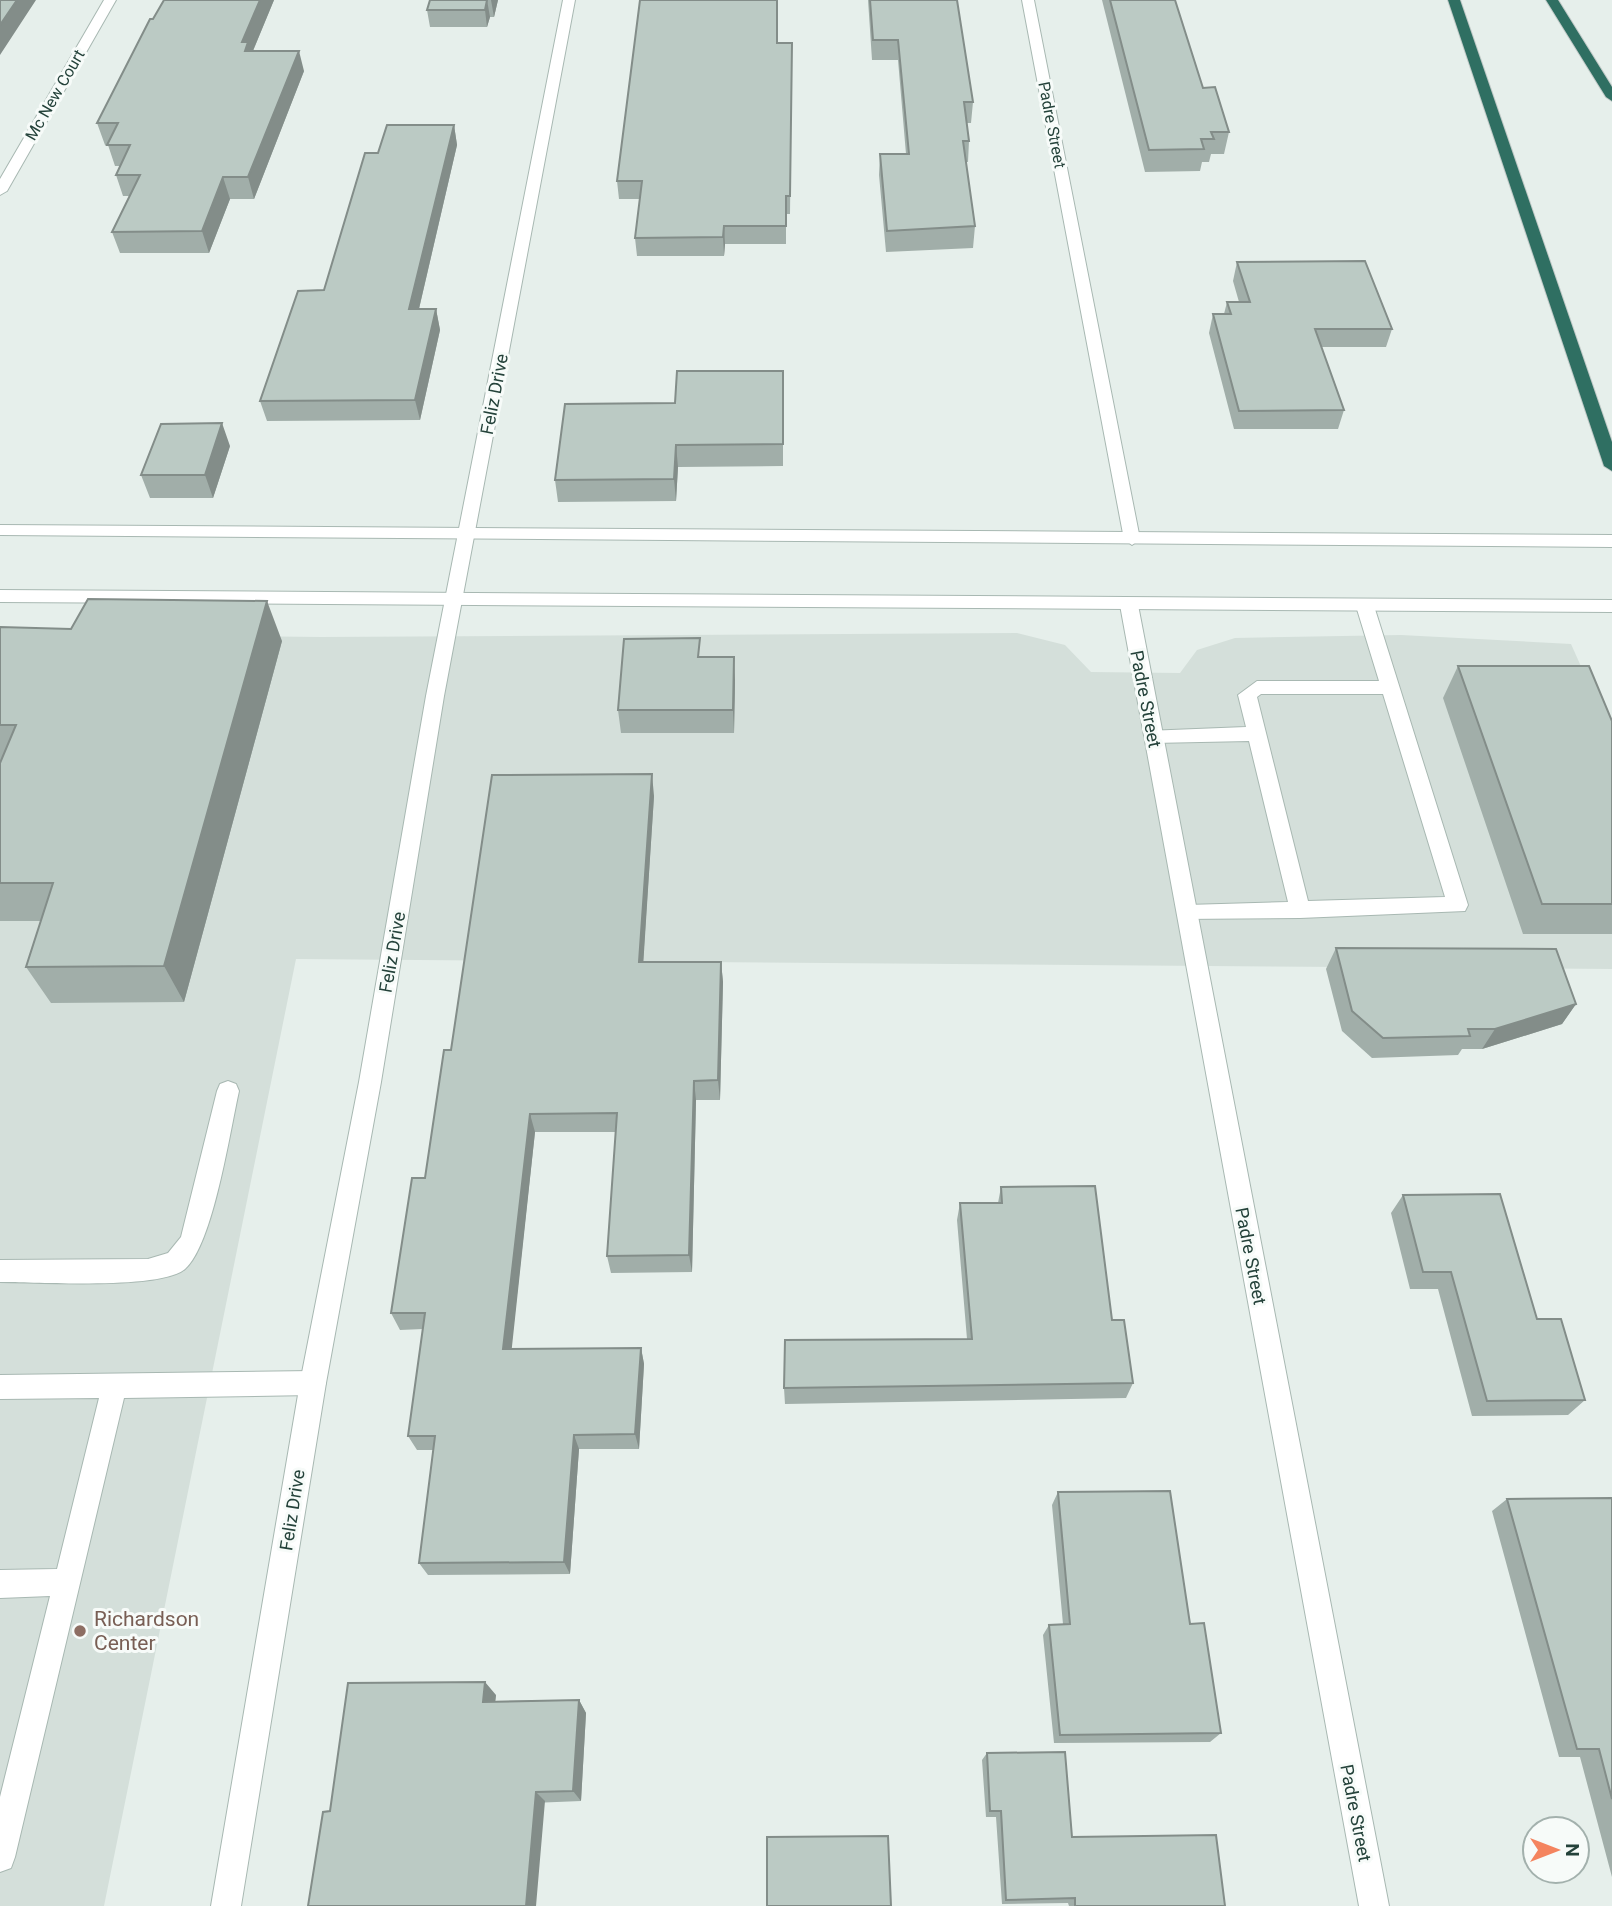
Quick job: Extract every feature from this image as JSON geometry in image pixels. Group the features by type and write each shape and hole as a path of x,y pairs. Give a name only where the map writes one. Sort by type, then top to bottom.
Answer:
{"highway":[{"path":"1454,0 1612,466"},
{"path":"1552,0 1612,97"}],"street":[{"name":"Mc New Court","path":"0,191 110,0"},
{"name":"Feliz Drive","path":"226,1906 313,1383 467,534 569,0"},
{"name":"Padre Street","path":"1028,0 1132,539"},
{"path":"0,530 1612,541"},
{"path":"0,596 1612,606"},
{"name":"Padre Street","path":"1129,605 1374,1906"},
{"path":"1187,913 1458,905 1365,606"},
{"path":"1300,910 1247,695 1257,688 1390,687"},
{"path":"1153,736 1256,734"},
{"path":"0,1271 148,1270 176,1262 192,1242 228,1091"},
{"path":"0,1387 114,1388 313,1383"},
{"path":"0,1857 114,1388"},
{"path":"0,1584 66,1582"}],"shaded area":[{"path":"1017,633 1065,645 1091,672 1180,673 1197,650 1235,638 1401,635 1571,644 1612,736 1612,969 296,959 104,1906 0,1906 0,634 321,637"}],"building":[{"path":"0,0 17,0 0,25"},
{"path":"164,0 260,0 242,42 248,42 245,51 299,51 248,177 223,177 202,231 112,232 140,175 116,175 130,145 107,145 118,123 97,123 150,19 153,19"},
{"path":"430,0 487,0 485,10 427,10"},
{"path":"640,0 777,0 777,43 792,43 790,196 786,196 786,226 724,226 723,237 635,238 642,181 617,181"},
{"path":"870,0 957,0 973,102 964,102 969,141 963,141 975,226 887,231 880,154 909,154 898,40 873,40"},
{"path":"1110,0 1175,0 1203,88 1215,87 1229,132 1211,132 1214,139 1201,139 1204,149 1149,150"},
{"path":"387,125 454,125 409,309 436,309 415,400 260,401 298,291 324,290 365,153 378,153"},
{"path":"1365,261 1392,329 1315,329 1344,410 1239,411 1213,314 1231,314 1227,302 1250,302 1237,262"},
{"path":"677,371 783,371 783,444 676,445 674,479 555,480 565,404 675,403"},
{"path":"222,423 205,475 141,475 161,424"},
{"path":"88,599 267,601 164,966 26,967 53,883 0,883 0,763 16,725 0,725 0,627 71,629"},
{"path":"700,638 698,657 734,657 733,710 618,710 624,639"},
{"path":"1458,666 1589,666 1612,721 1612,904 1542,904"},
{"path":"652,774 639,962 721,962 718,1080 694,1081 689,1255 607,1256 617,1113 530,1114 503,1349 641,1348 635,1434 574,1435 564,1562 419,1563 435,1436 408,1436 425,1313 391,1313 412,1178 425,1178 444,1050 451,1050 492,775"},
{"path":"1336,948 1556,949 1576,1004 1495,1029 1468,1029 1470,1036 1383,1038 1352,1011"},
{"path":"1095,1186 1112,1320 1124,1320 1133,1383 784,1388 785,1340 972,1339 960,1203 1002,1203 1001,1187"},
{"path":"1500,1194 1537,1319 1561,1319 1585,1400 1487,1401 1451,1272 1423,1272 1403,1195"},
{"path":"1170,1491 1190,1624 1204,1623 1221,1733 1060,1735 1049,1625 1070,1624 1058,1492"},
{"path":"1612,1498 1612,1799 1599,1749 1577,1749 1507,1499"},
{"path":"485,1682 483,1702 579,1700 573,1791 536,1792 526,1906 308,1906 323,1812 330,1811 348,1683"},
{"path":"1065,1752 1072,1837 1216,1835 1225,1906 1075,1906 1075,1898 1006,1900 1001,1811 990,1811 987,1753"},
{"path":"888,1836 891,1906 767,1906 767,1837"}],"place":[{"name":"Richardson Center","path":"80,1631"}]}
